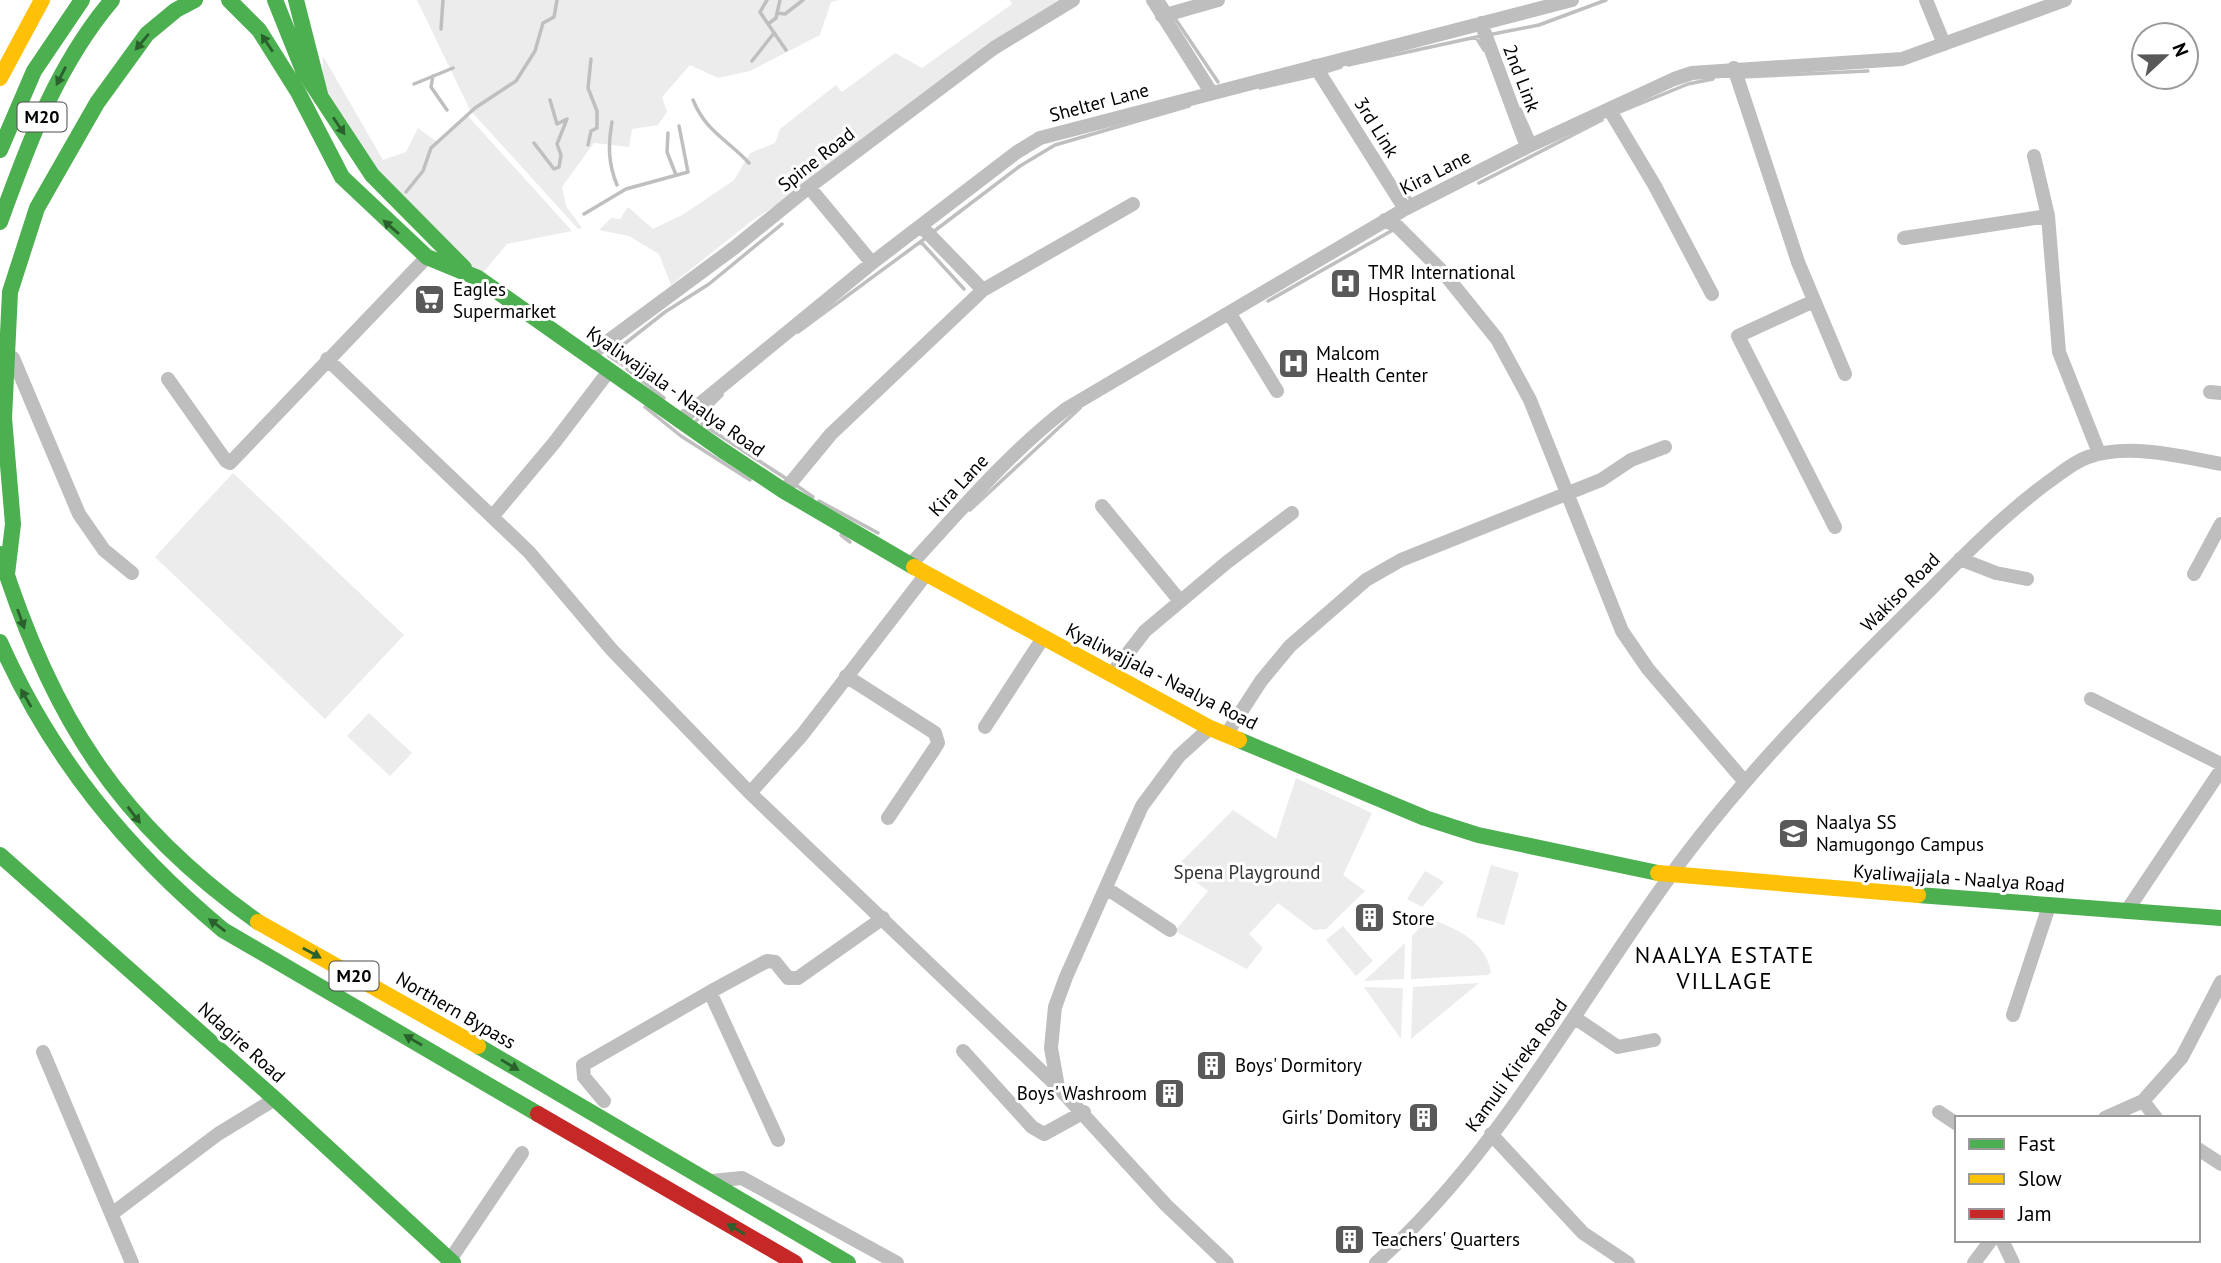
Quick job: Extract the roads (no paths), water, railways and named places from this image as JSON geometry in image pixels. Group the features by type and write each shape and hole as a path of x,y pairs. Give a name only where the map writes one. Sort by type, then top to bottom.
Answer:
{"main road":[{"path":"0,78 42,0"},
{"name":"M20","path":"0,150 12,112 46,46 82,0"},
{"name":"M20","path":"0,222 43,114 74,52 96,17 113,0"},
{"path":"6,578 13,524 4,418 10,292 37,208 97,103 147,34 176,10 195,0"},
{"name":"Kyaliwajjala - Naalya Road","path":"229,0 260,30 298,92 342,177 386,223 427,257 470,274 609,371 684,416 910,565 1210,728 1425,818 1465,831 1670,876 2221,919"},
{"path":"275,0 293,50 372,175 470,274"},
{"path":"296,0 321,98"},
{"name":"Northern Bypass","path":"0,554 33,654 57,704 100,771 142,827 182,867 225,901 261,924 494,1055 704,1181 848,1263"},
{"name":"M20","path":"0,642 13,676 57,752 172,890 223,930 795,1263"},
{"name":"Ndagire Road","path":"0,855 275,1099 452,1261"}],"street":[{"name":"Spine Road","path":"588,356 734,248 809,187 994,48 1073,0"},
{"path":"1153,0 1168,14 1211,92"},
{"path":"1168,14 1218,0"},
{"name":"Shelter Lane","path":"684,416 872,263 926,232 1017,152 1040,138 1315,65 1484,31 1572,0"},
{"path":"1926,0 1944,44"},
{"name":"Kira Lane","path":"910,565 1005,463 1066,409 1405,208 1527,147 1612,113 1674,79 1888,61 1944,44 2064,0"},
{"name":"2nd Link","path":"1484,31 1527,147"},
{"name":"3rd Link","path":"1315,65 1405,208"},
{"path":"1736,74 1798,262 1846,374"},
{"path":"1612,113 1712,294"},
{"path":"2034,156 2048,216 2059,352 2099,453"},
{"path":"809,187 872,263"},
{"path":"789,485 831,434 983,290 1133,204"},
{"path":"1904,238 2048,216"},
{"path":"1385,220 1398,227 1443,272 1488,325 1530,400 1608,601 1636,654 1745,782"},
{"path":"926,232 983,290"},
{"path":"168,379 230,463 427,257"},
{"path":"20,260 10,347 15,366 79,514 104,550 132,573"},
{"path":"1814,301 1738,336 1835,527"},
{"path":"1230,314 1277,391"},
{"path":"327,359 529,552 612,650 750,793 1084,1112 1166,1205 1227,1263"},
{"path":"492,517 554,443 609,371"},
{"path":"1226,735 1261,681 1290,646 1366,580 1401,560 1601,480 1631,460 1665,447"},
{"name":"Wakiso Road","path":"1670,876 1745,782 1960,559 2016,506 2069,467 2099,453 2122,451 2221,464"},
{"path":"1102,506 1180,601"},
{"path":"1111,675 1146,631 1292,513"},
{"path":"2194,573 2221,524"},
{"path":"1960,559 1996,573 2027,579"},
{"path":"750,793 802,735 927,573"},
{"path":"985,727 1043,638"},
{"path":"846,676 934,733 937,738 935,748 888,818"},
{"path":"2091,699 2221,764"},
{"path":"1058,1087 1051,1048 1055,1007 1142,806 1179,756 1210,728"},
{"path":"2126,912 2221,769"},
{"name":"Kamuli Kireka Road","path":"1376,1263 1413,1230 1491,1134 1575,1018 1670,876"},
{"path":"1106,888 1170,930"},
{"path":"2013,1015 2049,906"},
{"path":"604,1101 584,1077 583,1065 767,961 775,962 788,978 798,978 883,918"},
{"path":"2109,1116 2143,1101 2182,1057 2221,982"},
{"path":"710,992 778,1140"},
{"path":"1575,1018 1618,1047 1654,1040"},
{"path":"963,1051 1032,1127 1044,1134 1084,1112"},
{"path":"43,1052 132,1263"},
{"path":"113,1213 218,1133 275,1099"},
{"path":"2143,1101 2154,1116"},
{"path":"1939,1112 1955,1123"},
{"path":"1491,1134 1583,1233 1628,1263"},
{"path":"2200,1150 2221,1164"},
{"path":"452,1261 522,1153"},
{"path":"704,1181 742,1178 897,1263"},
{"path":"1974,1263 1990,1242"},
{"path":"2003,1242 2013,1263"}],"waterway":[{"path":"441,29 443,0"},
{"path":"406,192 423,171 431,148 475,108 516,81 535,51 543,23 554,17 557,0"},
{"path":"767,0 760,12 768,24 776,18 780,0"},
{"path":"777,13 785,14 803,0"},
{"path":"1163,0 1170,11"},
{"path":"1488,35 1539,25 1606,0"},
{"path":"1174,17 1218,82"},
{"path":"768,24 786,50"},
{"path":"752,61 774,33"},
{"path":"1348,65 1481,36"},
{"path":"1476,37 1484,50"},
{"path":"588,145 591,131 597,128 597,111 588,88 591,59"},
{"path":"1325,72 1341,67"},
{"path":"414,84 453,68"},
{"path":"1741,77 1868,71"},
{"path":"1260,88 1317,75"},
{"path":"433,76 431,87 447,110"},
{"path":"1615,114 1688,84 1713,79"},
{"path":"534,143 554,169 559,167 561,155 557,144 567,119 557,124 550,100"},
{"path":"693,100 711,128 749,163"},
{"path":"933,232 1020,166 1055,145 1189,106"},
{"path":"1520,109 1532,136"},
{"path":"1479,183 1602,120"},
{"path":"612,122 610,154 617,185"},
{"path":"584,214 626,189 688,172 679,126"},
{"path":"668,133 667,152 676,175"},
{"path":"1398,186 1411,199"},
{"path":"623,365 609,356 665,312 709,284 782,224"},
{"path":"1268,301 1393,230"},
{"path":"798,332 927,237"},
{"path":"921,242 964,289"},
{"path":"627,369 664,398"},
{"path":"696,421 722,395"},
{"path":"645,407 681,436 750,480"},
{"path":"970,510 1080,408"},
{"path":"702,424 787,479"},
{"path":"793,483 813,497"},
{"path":"819,501 878,533"},
{"path":"841,535 850,542"}],"place":[{"name":"TMR International Hospital","path":"1345,283"},
{"name":"Eagles Supermarket","path":"430,300"},
{"name":"Malcom Health Center","path":"1293,364"},
{"name":"Naalya SS Namugongo Campus","path":"1793,833"},
{"name":"Store","path":"1369,918"},
{"name":"Boys' Dormitory","path":"1212,1065"},
{"name":"Boys' Washroom","path":"1170,1093"},
{"name":"Girls' Domitory","path":"1424,1117"},
{"name":"Teachers' Quarters","path":"1349,1239"}],"district":[{"name":"NAALYA ESTATE VILLAGE","path":"1725,968"}],"park label":[{"name":"Spena Playground","path":"1247,872"}]}
